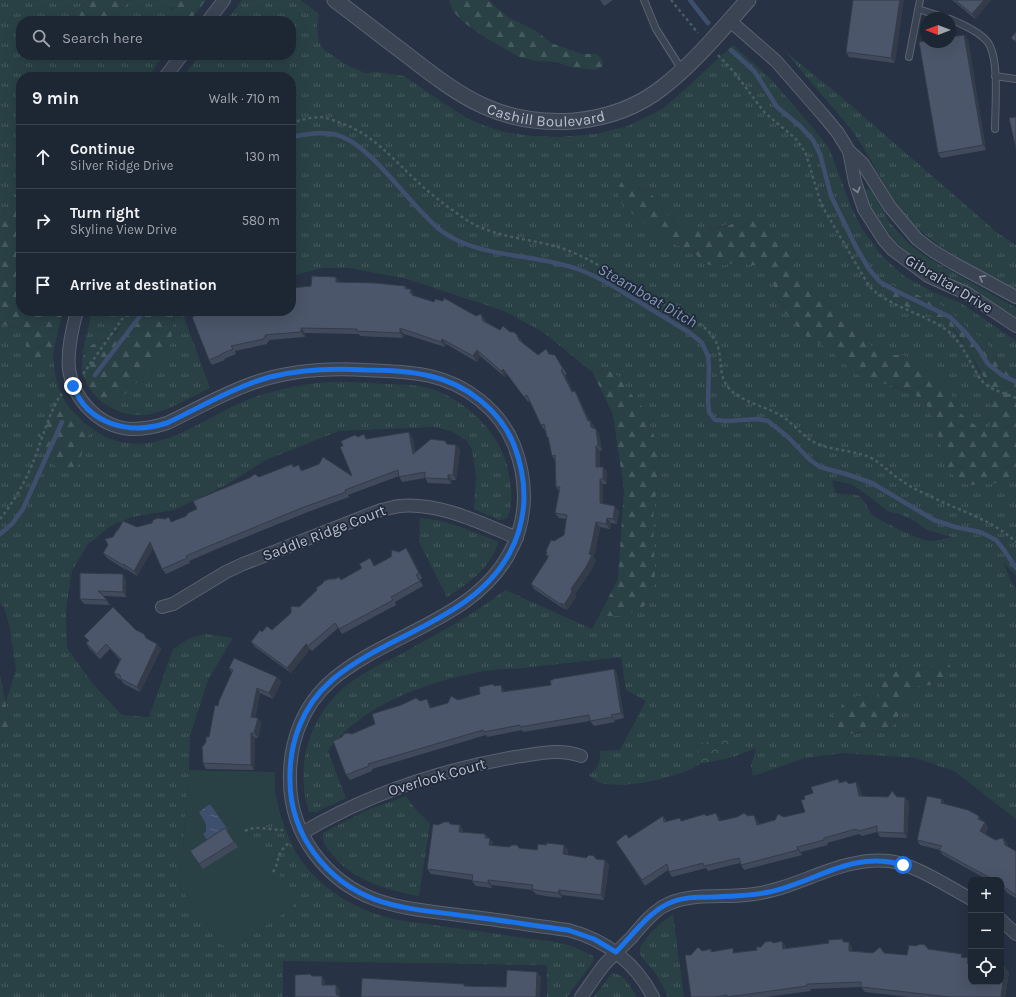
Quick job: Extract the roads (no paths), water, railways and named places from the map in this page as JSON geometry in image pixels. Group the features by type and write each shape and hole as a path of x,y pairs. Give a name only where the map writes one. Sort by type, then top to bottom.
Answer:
{"street":[{"path":"212,16 224,0"},
{"name":"Cashill Boulevard","path":"335,0 451,88 480,104 497,112 518,118 561,122 585,120 602,116 622,110 642,101 663,87 682,70 748,0"},
{"name":"Gibraltar Drive","path":"729,20 776,61 838,133 849,152 855,182 864,209 893,250 928,276 968,294 1016,326"},
{"path":"169,72 178,60"},
{"name":"Gibraltar Drive","path":"849,152 863,164 890,207 917,238 933,251 953,263 1016,297"},
{"path":"76,316 69,354 69,368 73,386 82,402 92,412 115,426 144,428 167,423 257,381 285,374 323,369 401,371 431,376 448,381 477,398 490,409 511,438 518,455 522,472 524,490 523,512 517,538 500,568 490,581 479,591 450,611 350,667 322,690 312,702 302,718 291,750 290,768 292,801 296,817 310,848 328,870 338,880 352,890 396,906 568,930 594,939 616,952 631,964 640,975 653,997"},
{"name":"Saddle Ridge Court","path":"162,607 173,604 226,572 243,564 381,510 399,506 416,506 446,511 517,538"},
{"name":"Overlook Court","path":"302,833 339,812 371,797 469,766 550,752 570,752 581,756"},
{"path":"581,997 616,952 650,917 661,908 672,902 693,898 741,896 770,892 838,868 863,861 890,861 903,865 914,869 968,897"},
{"path":"1004,923 1016,934"}],"lane":[{"path":"644,0 656,29 682,70"},
{"path":"909,57 920,0"},
{"path":"918,9 927,12"},
{"path":"956,22 971,29 984,38 990,46 995,76 995,129"},
{"path":"995,76 1016,79"}],"water":[{"path":"210,804 228,830 218,838 208,841 203,834 206,832 206,824 199,812"}],"waterway":[{"name":"Steamboat Ditch","path":"690,0 708,23"},
{"name":"Steamboat Ditch","path":"731,50 755,72 777,107 800,126 813,140 820,154 831,196 856,247 869,269 880,282 950,317 978,348 988,364 1002,375 1016,382"},
{"name":"Steamboat Ditch","path":"296,136 323,133 333,134 347,139 362,149 376,162 431,221 443,232 457,240 473,247 564,265 587,273 615,288 690,333 702,343 708,356 709,412 715,420 728,421 757,419 768,421 788,437 809,459 820,467 872,483 934,520 955,527 980,532 996,540 1016,568"},
{"name":"Steamboat Ditch","path":"95,375 140,316"},
{"name":"Steamboat Ditch","path":"0,534 12,524 23,509 62,422"}]}
